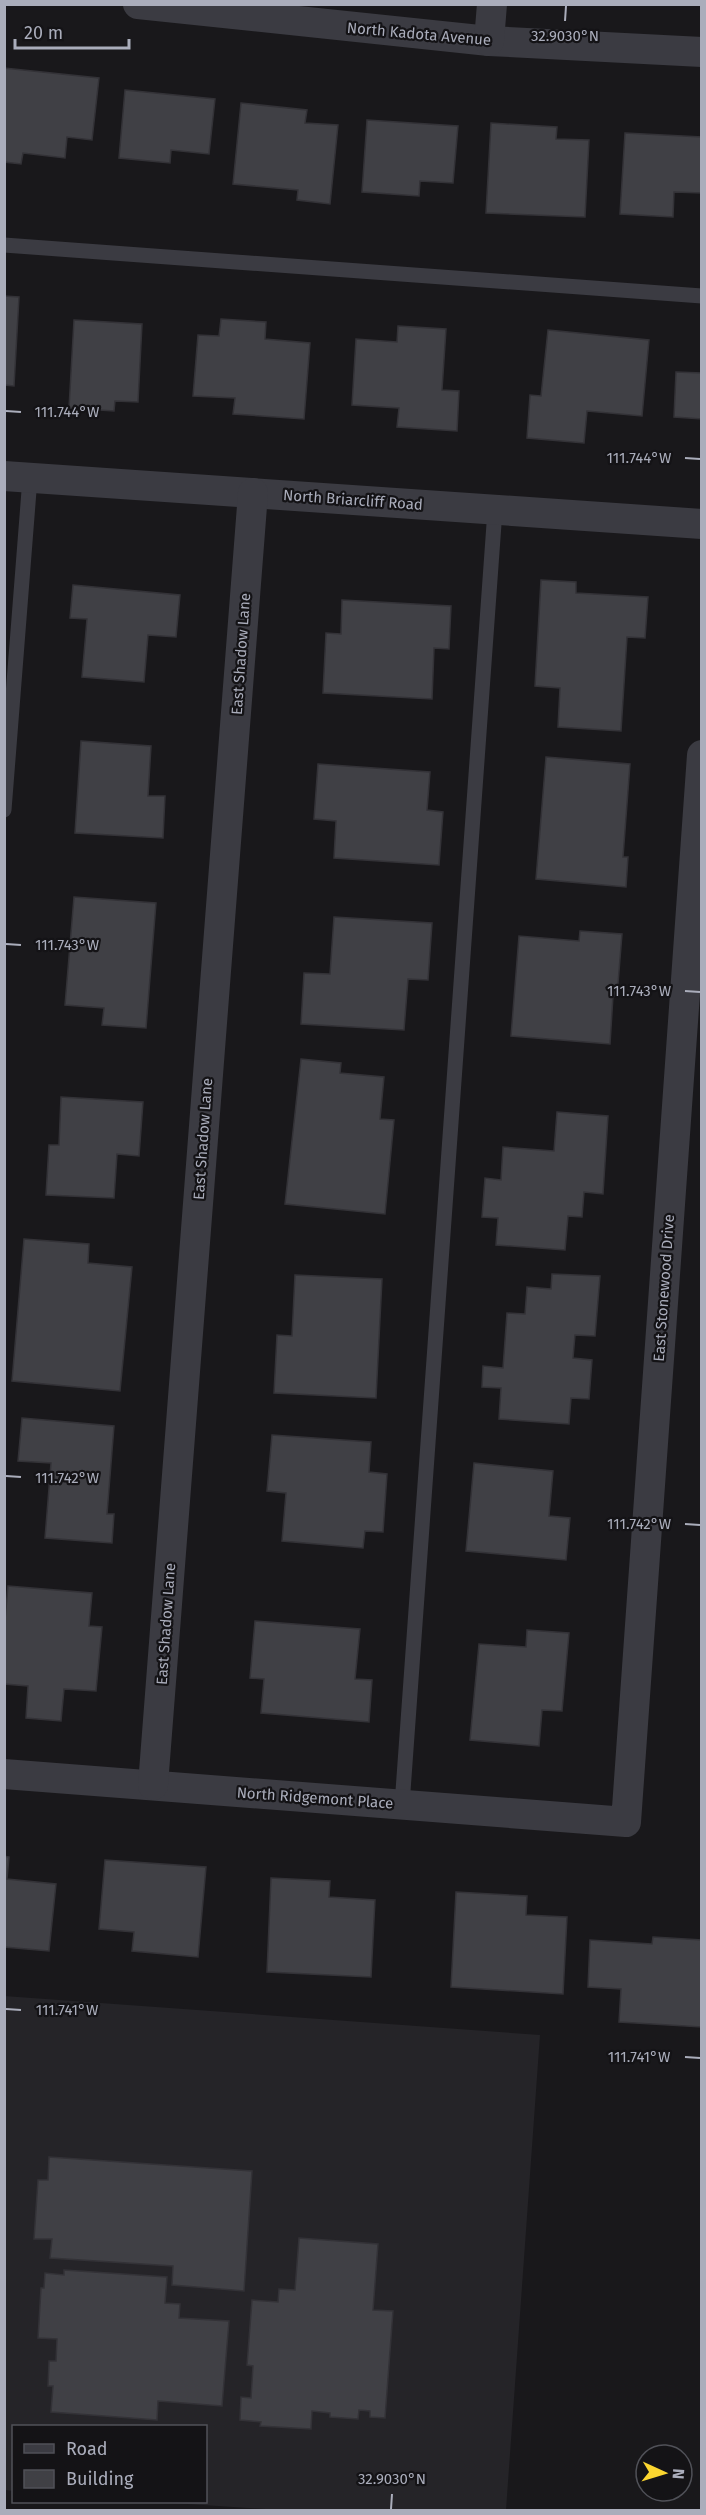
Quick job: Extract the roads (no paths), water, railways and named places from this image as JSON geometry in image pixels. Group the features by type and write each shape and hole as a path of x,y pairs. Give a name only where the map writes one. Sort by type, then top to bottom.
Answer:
{"street":[{"name":"North Kadota Avenue","path":"138,4 489,41 702,52"},
{"path":"489,41 492,4"},
{"name":"North Briarcliff Road","path":"17,477 702,524"},
{"name":"East Shadow Lane","path":"153,1785 253,493"},
{"name":"East Stonewood Drive","path":"626,1822 702,755"},
{"name":"North Ridgemont Place","path":"4,1773 626,1822"}],"lane":[{"path":"4,245 702,296"},
{"path":"4,810 17,477"},
{"path":"402,1804 495,510"}]}
